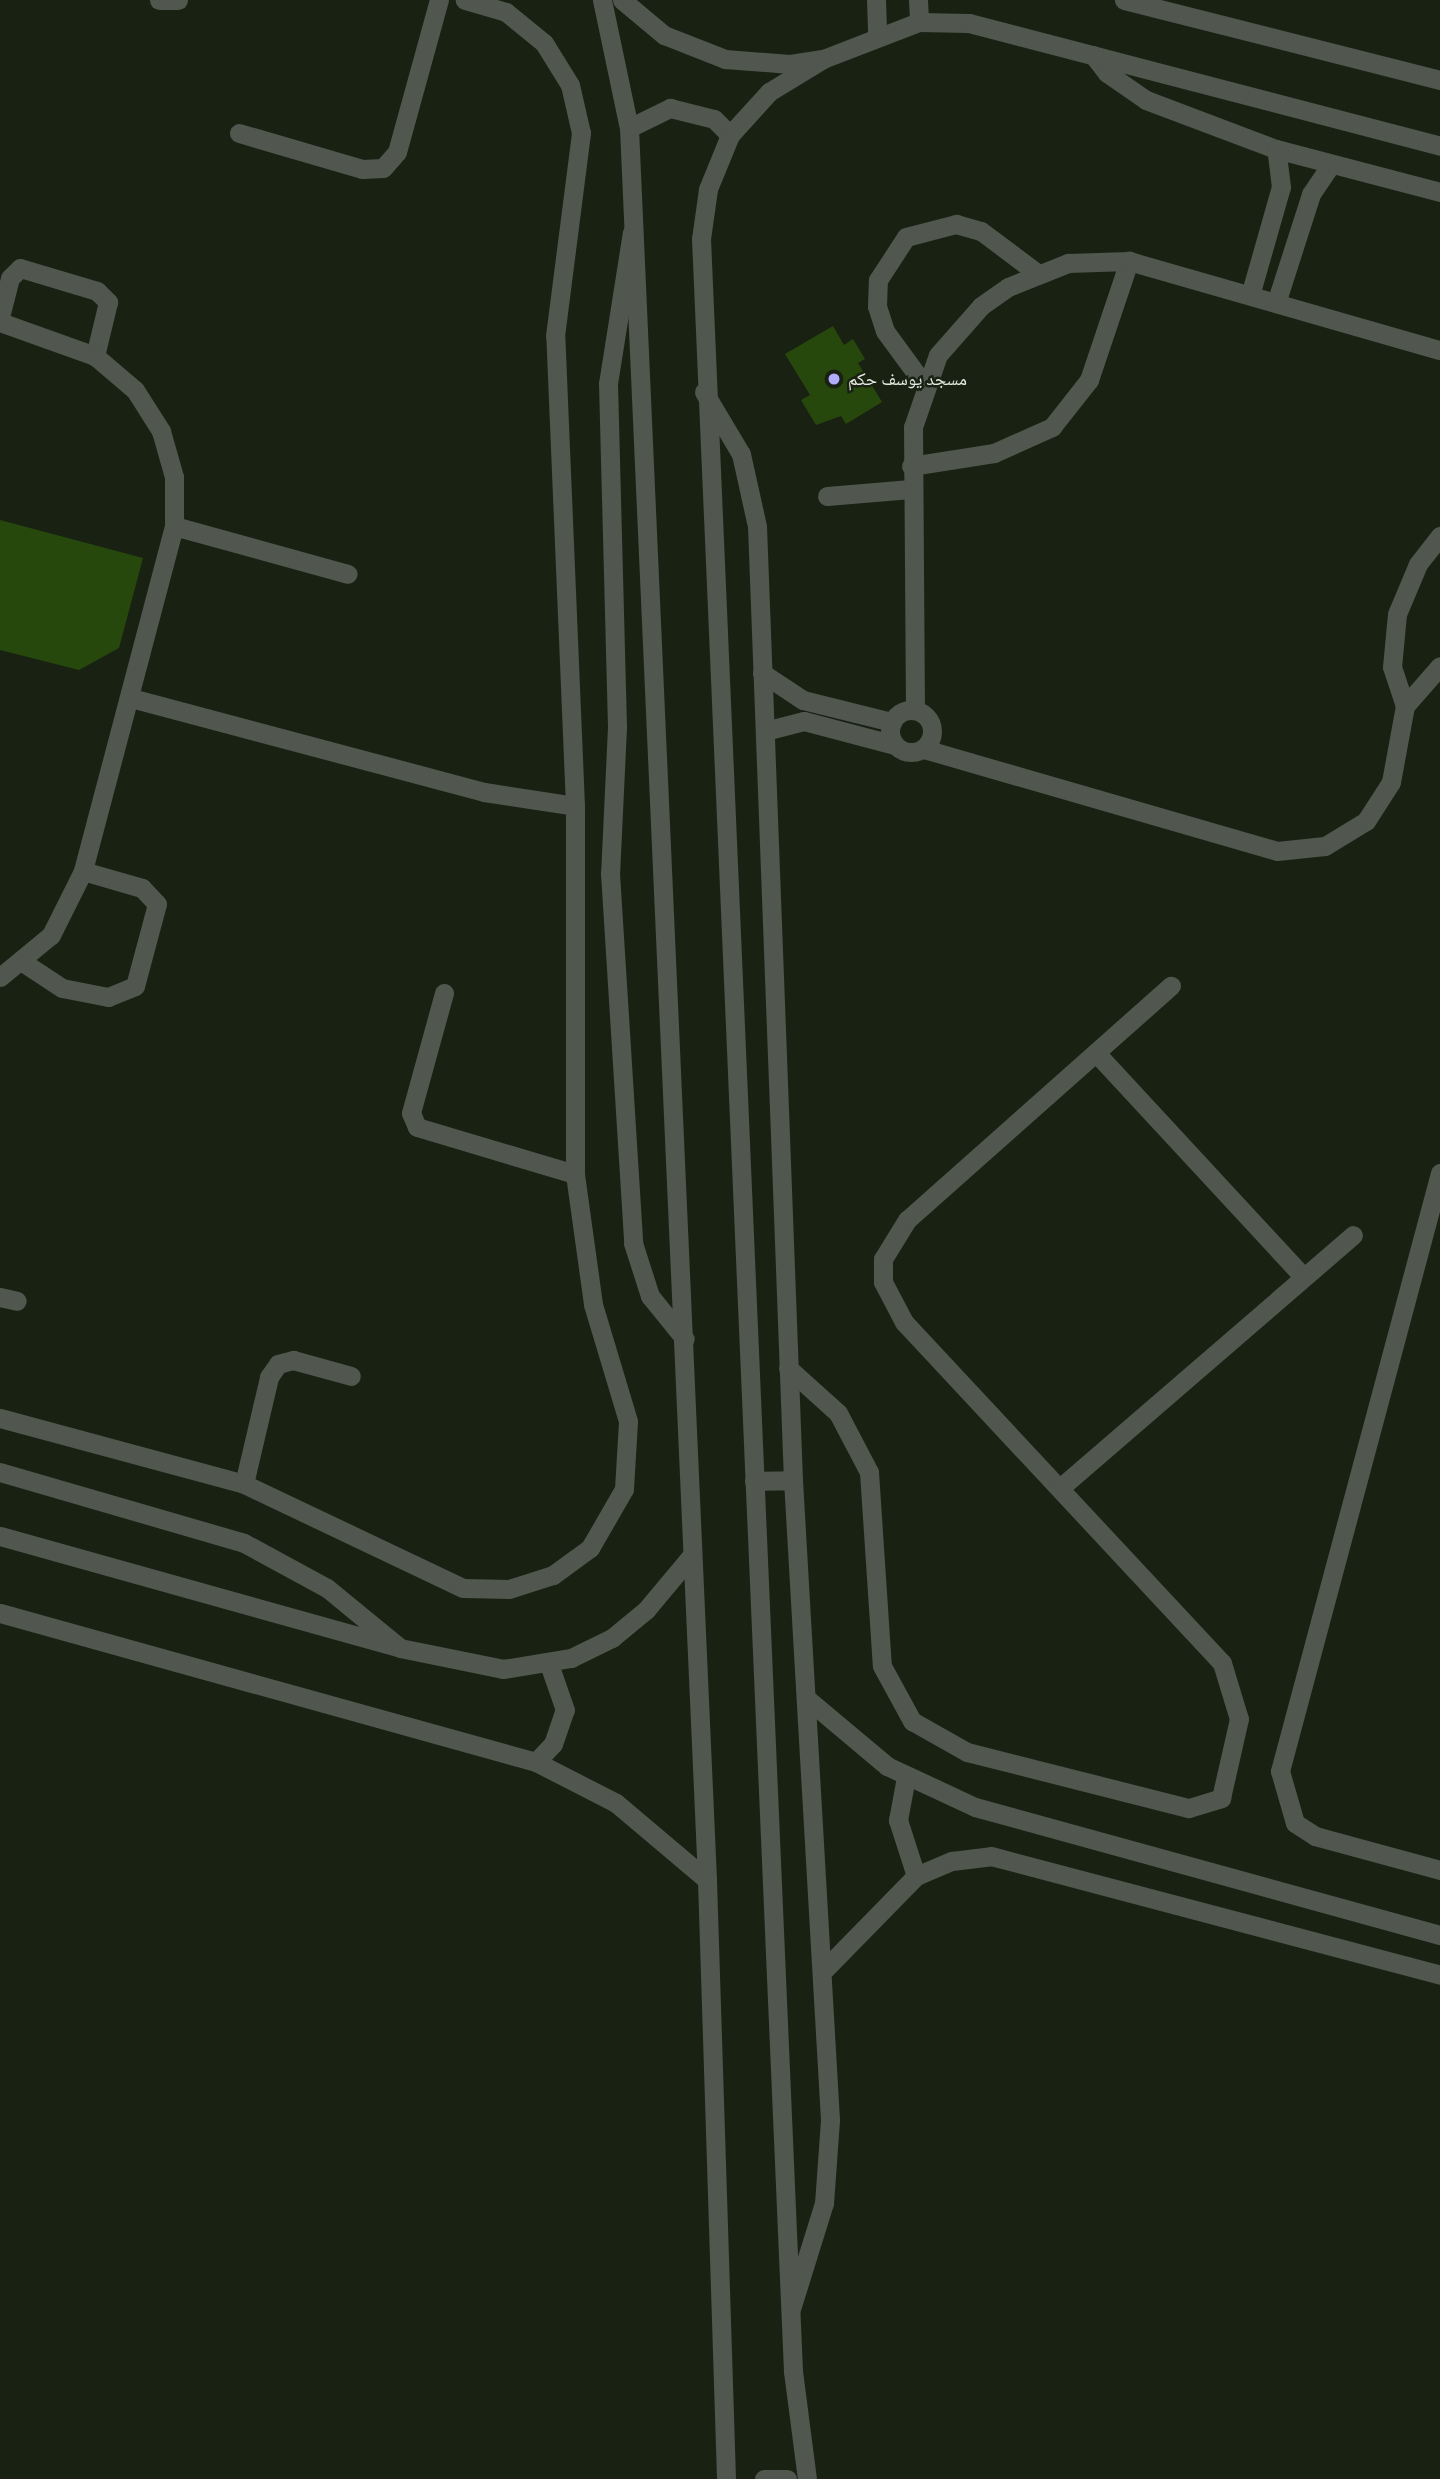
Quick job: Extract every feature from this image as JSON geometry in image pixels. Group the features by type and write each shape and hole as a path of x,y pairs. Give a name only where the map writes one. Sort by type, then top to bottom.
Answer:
{"street":[{"path":"159,0 178,0"},
{"path":"239,133 362,169 383,168 397,152 439,0"},
{"path":"0,1418 244,1484 463,1588 531,1584 590,1548 624,1489 630,1444 593,1304 575,1174 575,806 555,336 581,133 570,85 544,43 506,12 465,0"},
{"path":"602,0 629,128 634,223 685,1339 707,1880 726,2479"},
{"path":"621,0 664,35 725,59 790,64 822,59"},
{"path":"876,0 877,36"},
{"path":"918,0 919,22"},
{"path":"1124,0 1440,79"},
{"path":"807,2479 791,2309 704,392 702,223 708,189 730,135 769,92 822,59 919,22 969,23 1440,146"},
{"path":"1093,55 1107,73 1146,100 1276,149 1440,192"},
{"path":"629,128 648,114 681,109 713,119 730,135"},
{"path":"1251,292 1281,187 1276,149"},
{"path":"1277,300 1311,194 1331,164"},
{"path":"634,223 608,383 617,727 610,873 633,1244 650,1296 685,1339"},
{"path":"923,383 885,331 877,306 883,268 906,237 956,224 981,231 1037,273"},
{"path":"911,466 994,453 1052,428 1089,380 1129,261"},
{"path":"915,710 911,466 923,383 966,321 1037,273 1068,263 1129,261 1251,292 1440,350"},
{"path":"0,977 24,963 51,935 83,871 131,698 174,526 174,477 161,431 135,390 95,356 0,319 10,278 20,268 97,291 107,302 95,356"},
{"path":"704,392 736,443 754,501 793,1480 822,1972 828,2176 811,2257 791,2309"},
{"path":"827,496 911,489"},
{"path":"174,526 348,574"},
{"path":"765,731 804,721 895,745 909,752 923,749 1277,851 1302,852 1348,835 1380,803 1391,782 1405,706 1392,667 1397,614 1418,564 1440,536"},
{"path":"1405,706 1440,666"},
{"path":"762,673 803,700 892,722 915,710"},
{"path":"131,698 484,792 575,806"},
{"path":"915,710 931,722 923,749"},
{"path":"892,722 895,745"},
{"path":"24,963 62,988 108,998 129,995 135,986 157,904 142,888 83,871"},
{"path":"788,1368 838,1413 869,1472 882,1666 912,1721 967,1752 1189,1808 1212,1805 1227,1788 1239,1719 1229,1676 890,1304 883,1259 907,1220 1098,1055 1171,986"},
{"path":"444,993 411,1113 417,1127 575,1174"},
{"path":"1098,1055 1301,1274"},
{"path":"1440,1173 1280,1771 1295,1823 1315,1836 1440,1870"},
{"path":"1060,1488 1301,1274 1353,1235"},
{"path":"244,1484 269,1377 278,1364 293,1360 351,1376"},
{"path":"0,1472 244,1543 327,1588 400,1648"},
{"path":"754,1481 793,1480"},
{"path":"0,1536 400,1648 480,1667 549,1664 592,1649 630,1625 692,1555"},
{"path":"0,1613 536,1762 615,1803 707,1880"},
{"path":"536,1762 553,1744 565,1710 549,1664"},
{"path":"806,1699 858,1746 906,1777 975,1808 1440,1935"},
{"path":"906,1777 899,1835 916,1876"},
{"path":"822,1972 884,1901 916,1876 971,1857 1011,1858 1440,1975"},
{"path":"764,2479 787,2479"}],"building":[{"name":"مسجد يوسف حكم","path":"833,326 844,345 853,339 865,359 858,363 882,402 846,424 841,416 816,425 801,400 810,395 785,354"},
{"path":"0,520 143,558 119,648 79,670 0,650"}],"place":[{"name":"مسجد يوسف حكم","path":"834,379"}]}
